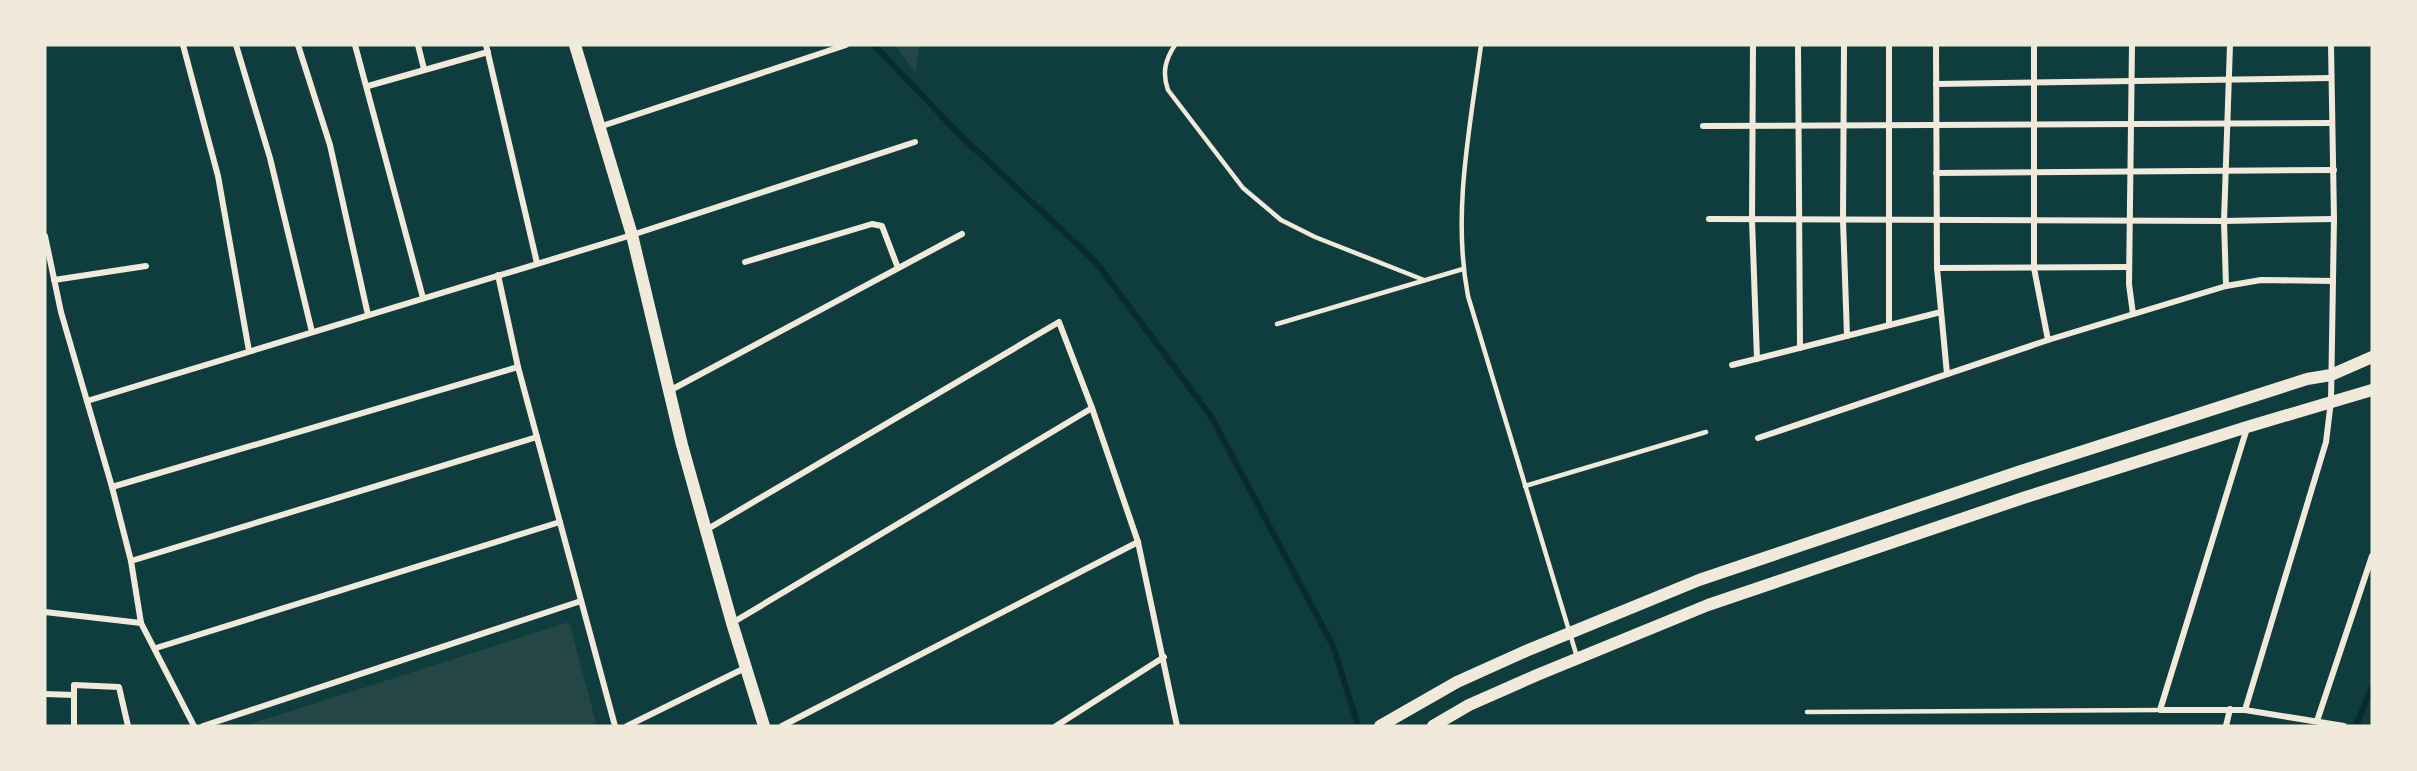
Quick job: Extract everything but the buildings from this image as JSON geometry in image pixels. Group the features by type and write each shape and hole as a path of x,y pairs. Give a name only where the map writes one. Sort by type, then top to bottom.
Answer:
{"main road":[{"path":"574,45 632,235 669,391 706,530 764,726"},
{"path":"1382,725 1457,682 1699,580 2095,447 2307,379 2331,375 2372,357"},
{"path":"1433,726 1469,705 1708,605 2026,497 2372,390"}],"street":[{"path":"183,45 218,176 249,351"},
{"path":"236,45 270,158 312,332"},
{"path":"298,45 330,145 368,315"},
{"path":"355,45 368,86 423,298"},
{"path":"418,45 424,69"},
{"path":"599,127 846,45"},
{"path":"1753,45 1752,220 1757,359"},
{"path":"1798,45 1800,348"},
{"path":"1844,45 1843,220 1847,336"},
{"path":"1889,45 1889,325"},
{"path":"1936,45 1937,268 1947,374"},
{"path":"2034,45 2034,268 2048,340"},
{"path":"2132,45 2129,267 2133,314"},
{"path":"2226,286 2224,221 2230,45"},
{"path":"2245,710 2326,442 2331,401 2334,219 2331,45"},
{"path":"368,86 487,48 537,263"},
{"path":"1936,84 2331,78"},
{"path":"1703,126 2332,123"},
{"path":"87,401 632,235 915,142"},
{"path":"1936,173 2334,170"},
{"path":"1709,219 2224,221 2334,219"},
{"path":"746,262 872,224 882,226 898,268"},
{"path":"669,391 962,234"},
{"path":"45,236 61,312 131,561 141,623 156,648 194,726"},
{"path":"54,280 146,266"},
{"path":"1937,268 2129,267"},
{"path":"498,275 518,367 615,726"},
{"path":"1758,438 2048,340 2226,286 2260,280 2333,281"},
{"path":"1732,365 1941,312"},
{"path":"706,530 1059,322 1092,408 1138,542 1177,726"},
{"path":"112,487 518,367"},
{"path":"732,623 1092,408"},
{"path":"2247,427 2160,710 2245,710 2344,726"},
{"path":"131,561 537,437"},
{"path":"156,648 560,522"},
{"path":"782,726 1138,542"},
{"path":"2317,721 2372,556"},
{"path":"203,726 581,601"},
{"path":"45,612 141,623"},
{"path":"1056,726 1164,657"},
{"path":"627,726 745,668"},
{"path":"74,726 74,685 119,687 128,726"},
{"path":"45,694 74,695"},
{"path":"2226,726 2230,709"}],"lane":[{"path":"1175,45 1164,68 1168,90 1243,188 1281,220 1315,237 1424,280"},
{"path":"1481,45 1468,144 1460,239 1463,269 1468,296 1577,659"},
{"path":"1277,324 1463,269"},
{"path":"1525,486 1706,432"},
{"path":"1807,712 2160,710"}],"shaded area":[{"path":"895,45 919,45 916,73"},
{"path":"569,622 596,723 590,726 244,726"}],"waterway":[{"path":"874,45 959,134 1096,262 1212,418 1333,646 1358,726"},
{"path":"2356,726 2372,687"}]}
